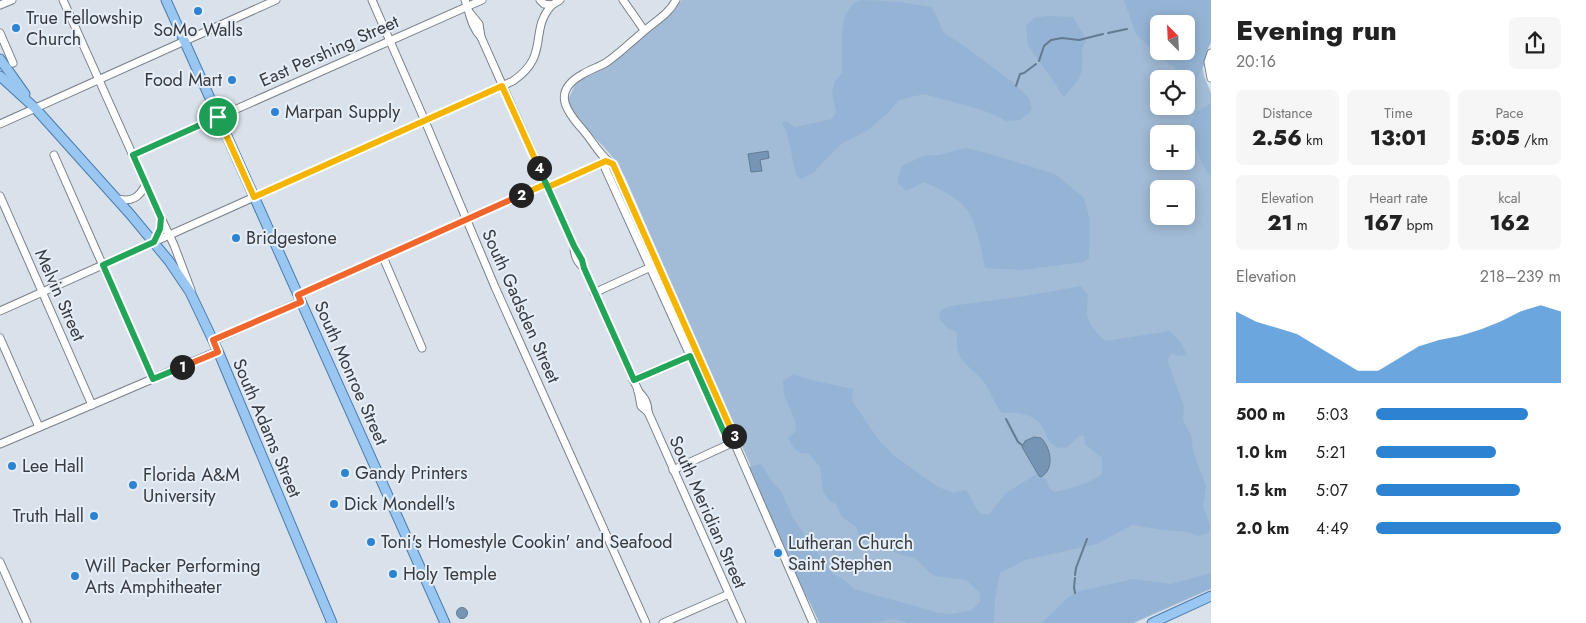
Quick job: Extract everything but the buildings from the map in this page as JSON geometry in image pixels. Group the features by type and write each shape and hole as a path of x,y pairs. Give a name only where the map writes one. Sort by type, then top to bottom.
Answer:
{"main road":[{"name":"South Monroe Street","path":"166,0 444,623"},
{"path":"0,59 35,108"},
{"path":"0,76 35,108 154,242 178,274 196,304"},
{"name":"South Adams Street","path":"196,304 213,340 332,623"},
{"path":"1152,623 1210,599"}],"street":[{"path":"0,5 12,0"},
{"name":"South Adams Street","path":"63,0 170,235 196,304"},
{"path":"0,124 276,0"},
{"name":"South Gadsden Street","path":"372,0 495,287 646,623"},
{"name":"East Pershing Street","path":"133,155 482,0"},
{"path":"540,0 544,4 552,5"},
{"path":"0,311 425,121 522,75 532,64 538,49 543,20 552,5 560,0"},
{"path":"623,0 644,30"},
{"path":"676,0 668,11 607,62 576,79 569,86 564,98 565,106 571,117 595,144 606,161 613,164 658,264 726,437 734,442 813,623"},
{"name":"South Meridian Street","path":"467,6 473,26 481,37 574,246 574,254 584,268 634,380 641,406 648,412 742,623"},
{"path":"0,33 13,63"},
{"path":"1211,53 1208,62 1211,78"},
{"path":"54,156 153,379"},
{"path":"213,340 383,257 467,219 606,161"},
{"path":"606,161 605,168 650,268 694,354"},
{"path":"116,199 126,201 135,198 142,193 146,184"},
{"name":"Melvin Street","path":"0,196 92,405"},
{"path":"154,242 160,229 161,218"},
{"path":"383,257 422,348"},
{"path":"594,292 658,264"},
{"path":"0,338 40,427"},
{"path":"0,444 218,352"},
{"path":"634,380 694,354"},
{"path":"673,470 734,442"},
{"path":"0,562 27,623"},
{"path":"663,623 729,594"}],"shaded area":[{"path":"682,0 1211,0 1201,59 1204,76 1211,93 1211,589 1134,623 819,623 625,177 612,157 581,123 567,102 575,85 583,77 609,64 672,12"},
{"path":"861,0 899,2 932,7 944,33 1015,84 1029,98 1032,110 1020,120 1006,121 979,109 924,94 899,100 888,113 868,130 841,144 814,172 801,179 796,175 788,137 782,122 786,121 795,127 832,119 836,112 832,93 835,81 842,73 842,33 845,15 854,3"},
{"path":"1124,0 1211,0 1211,42 1204,65 1196,81 1195,70 1177,70 1164,60 1195,60 1195,15 1150,15 1150,48 1136,34"},
{"path":"1047,16 1073,17 1086,41 1082,51 1081,73 1078,80 1064,97 1028,45 1026,26 1034,18"},
{"path":"1211,103 1211,177 1205,169 1195,145 1195,125 1190,125 1197,112"},
{"path":"966,148 1055,174 1084,198 1090,220 1089,258 1083,262 1022,270 985,268 975,225 961,203 924,182 906,191 897,182 902,166 923,156 939,155"},
{"path":"768,151 769,158 760,160 762,171 751,172 748,154"},
{"path":"1081,286 1088,295 1087,316 1089,321 1105,341 1170,331 1181,343 1187,355 1178,356 1172,353 1167,360 1184,406 1183,420 1191,435 1193,451 1206,486 1203,507 1211,528 1207,534 1198,536 1188,532 1132,525 1097,544 1025,560 1000,573 995,598 994,623 908,623 892,619 869,623 821,623 804,592 748,467 761,464 773,483 781,491 793,518 832,573 854,589 939,613 951,614 972,610 980,602 980,593 966,580 935,576 915,558 898,554 888,548 873,545 859,535 856,527 842,517 836,504 829,501 823,491 820,467 809,454 800,453 793,447 788,438 796,431 795,420 784,395 783,381 794,374 807,379 853,389 852,401 879,440 892,454 938,487 954,493 966,490 981,514 989,514 1006,493 1036,474 1046,479 1050,489 1054,492 1073,488 1091,481 1102,474 1102,458 1085,444 1084,436 1080,435 1068,447 1058,448 1049,441 1042,426 1034,418 1018,413 1002,413 984,382 960,356 957,349 956,332 947,328 939,318 941,310 951,306"},
{"path":"1034,437 1041,438 1047,447 1050,458 1048,469 1041,477 1022,447 1025,441"},
{"path":"1211,573 1211,588 1131,623 1042,623 1076,592 1133,579 1171,584"},
{"path":"462,607 468,613 462,619 456,613"}],"waterway":[{"path":"1108,33 1127,29"},
{"path":"1039,61 1044,46 1051,40 1062,38 1079,40 1103,34"},
{"path":"1016,86 1020,74 1036,64"},
{"path":"1006,419 1018,442 1022,445"},
{"path":"1075,575 1087,539"},
{"path":"1075,578 1075,593"}],"place":[{"name":"SoMo Walls","path":"198,11"},
{"name":"True Fellowship Church","path":"16,28"},
{"name":"Food Mart","path":"232,80"},
{"name":"Marpan Supply","path":"275,112"},
{"name":"Bridgestone","path":"236,238"},
{"name":"Lee Hall","path":"12,466"},
{"name":"Gandy Printers","path":"345,473"},
{"name":"Florida A&M University","path":"133,485"},
{"name":"Dick Mondell's","path":"334,504"},
{"name":"Truth Hall","path":"94,516"},
{"name":"Toni's Homestyle Cookin' and Seafood","path":"371,542"},
{"name":"Lutheran Church Saint Stephen","path":"778,553"},
{"name":"Holy Temple","path":"393,574"},
{"name":"Will Packer Performing Arts Amphitheater","path":"75,576"}],"route":[{"path":"218,117 133,155 161,218 160,229 154,242 103,265 153,379 218,352 213,340 301,302 298,295 546,184 548,187 606,161 613,164 734,433 734,442 726,437 690,356 634,380 582,260 568,233 548,187 502,86 254,197 218,117"}]}
